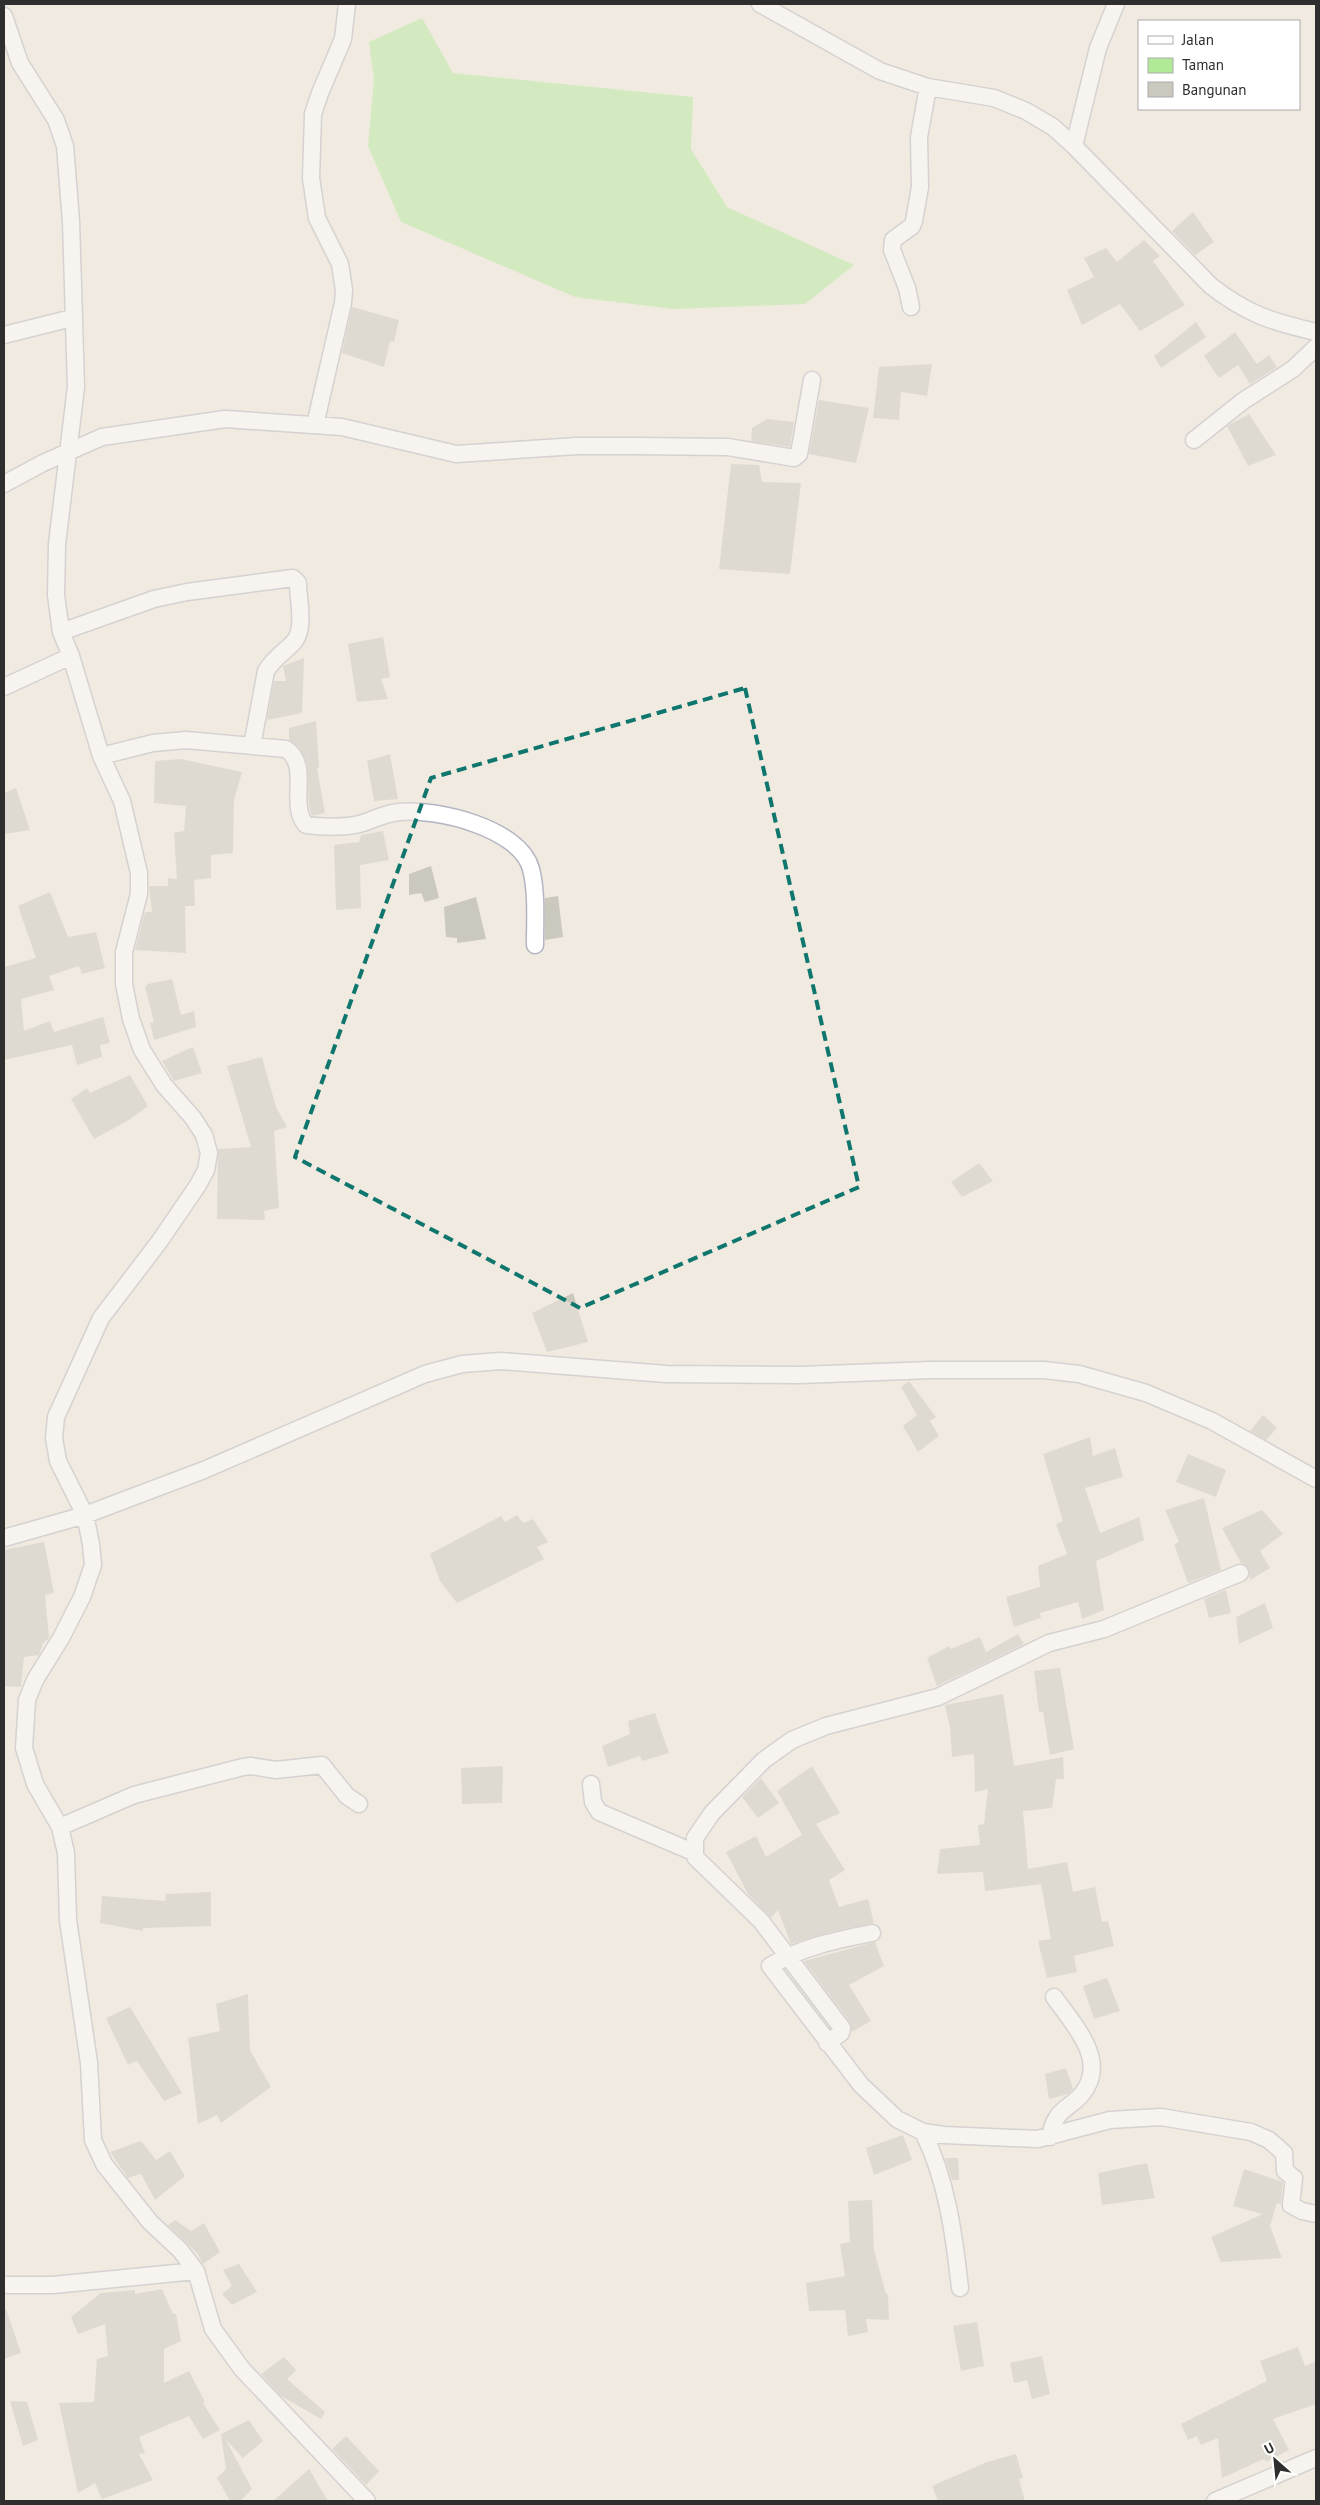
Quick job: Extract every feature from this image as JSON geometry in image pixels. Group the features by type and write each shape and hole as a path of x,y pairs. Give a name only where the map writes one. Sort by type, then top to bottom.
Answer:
{"street":[{"path":"314,425 343,303 344,290 340,264 321,228 314,207 311,178 314,114 320,92 343,39 347,4"},
{"path":"760,4 880,71 928,87 994,98 1026,111 1053,127 1074,146 1218,292 1231,302 1271,322 1316,332"},
{"path":"1074,146 1098,48 1116,4"},
{"path":"4,16 20,63 56,120 65,146 71,221 72,318 76,387 57,544 56,595 61,632 72,656 101,756 122,801 139,873 139,894 124,952 124,984 131,1020 142,1050 164,1086 193,1118 204,1135 209,1153 206,1170 198,1186 159,1242 101,1318 56,1417 54,1438 58,1462 85,1515 92,1544 92,1565 82,1597 30,1694 24,1722 24,1748 35,1784 60,1827 66,1853 68,1920 89,2063 93,2140 104,2164 150,2222 180,2250 196,2271 213,2328 242,2369 367,2501"},
{"path":"911,307 907,288 892,250 892,244 896,237 912,226 914,221 920,187 919,137 928,87"},
{"path":"4,335 72,318"},
{"path":"1194,440 1243,400 1288,373 1316,347"},
{"path":"4,484 68,451 102,437 225,419 314,425 361,431 456,454 577,446 728,447 794,458 799,454 812,380"},
{"path":"61,632 154,599 186,592 293,578 298,583 300,630 294,643 270,663 266,671 252,746"},
{"path":"4,687 72,656"},
{"path":"101,756 171,740 286,749 292,755 297,767 300,812 306,824 358,824 384,814 419,811 445,815 504,837 514,844 528,860 531,870 535,944"},
{"path":"4,1538 85,1515 204,1470 425,1374 462,1364 501,1361 695,1374 801,1375 931,1370 1044,1370 1079,1374 1146,1393 1212,1421 1316,1479"},
{"path":"781,1959 750,1908 699,1862 694,1852 695,1838 712,1814 764,1760 792,1740 826,1726 938,1697 1049,1643 1104,1629 1240,1573"},
{"path":"60,1827 134,1795 251,1766 276,1770 322,1765 342,1791 359,1804"},
{"path":"591,1784 593,1802 599,1812 694,1852"},
{"path":"872,1933 826,1942 781,1959 770,1966 833,2038 850,2072 897,2119 923,2132 993,2138 1110,2120 1161,2118 1251,2132 1269,2140 1284,2153 1285,2171 1294,2178 1291,2204 1302,2211 1316,2214"},
{"path":"1052,2130 1082,2094 1092,2079 1093,2071 1093,2062 1086,2045 1054,1997"},
{"path":"923,2132 935,2155 945,2194 954,2236 960,2288"},
{"path":"4,2285 53,2285 196,2271"},
{"path":"1215,2501 1316,2458"}],"highlighted area":[{"path":"745,688 859,1187 580,1308 295,1157 431,778"}],"green space":[{"path":"422,18 453,73 693,97 691,149 727,207 854,265 805,304 674,309 575,297 401,222 368,146 374,79 369,42"}],"building":[{"path":"1193,212 1214,242 1195,255 1172,231"},
{"path":"1144,240 1160,256 1153,261 1185,305 1140,331 1120,304 1082,325 1067,290 1094,277 1084,258 1106,248 1117,262"},
{"path":"352,307 399,320 394,342 390,341 384,367 342,353"},
{"path":"1196,322 1206,337 1161,368 1154,356"},
{"path":"1235,332 1257,364 1269,355 1277,367 1250,384 1238,365 1219,378 1204,356"},
{"path":"932,364 927,396 901,392 899,420 873,418 879,367"},
{"path":"819,400 869,408 856,463 809,454"},
{"path":"1249,414 1276,455 1248,466 1227,426"},
{"path":"767,419 794,422 790,447 751,441 752,428"},
{"path":"731,464 759,465 762,482 801,483 790,574 719,569"},
{"path":"383,637 390,677 381,679 388,699 357,702 348,644"},
{"path":"304,658 302,713 267,720 274,681 286,681 283,666"},
{"path":"316,721 319,768 317,768 325,813 312,816 309,806 307,763 300,749 289,740 289,728"},
{"path":"390,754 398,799 374,801 367,761"},
{"path":"181,759 242,772 234,800 233,853 211,855 211,878 194,880 195,906 185,906 186,953 135,950 145,912 152,912 149,886 168,886 168,878 177,879 174,833 184,831 186,806 154,803 155,761"},
{"path":"16,788 30,830 4,834 4,793"},
{"path":"383,831 389,860 360,865 361,908 336,910 334,845 359,842 361,835"},
{"path":"431,866 439,898 425,902 421,893 409,895 409,874"},
{"path":"50,892 68,937 96,932 105,968 82,974 79,966 49,976 54,990 21,999 24,1031 50,1021 54,1032 103,1017 110,1043 100,1045 102,1057 77,1065 72,1045 4,1060 4,967 36,958 18,906"},
{"path":"558,896 563,937 545,940 545,898"},
{"path":"476,897 486,939 457,943 457,938 446,937 444,907"},
{"path":"172,979 181,1015 194,1011 196,1027 154,1040 150,1023 154,1022 145,987 148,984"},
{"path":"193,1047 202,1073 174,1081 162,1061"},
{"path":"262,1057 276,1107 287,1127 274,1131 279,1208 264,1211 265,1220 217,1219 218,1149 251,1147 227,1066"},
{"path":"130,1075 148,1106 129,1120 94,1139 71,1099 87,1088 90,1093"},
{"path":"979,1163 993,1181 962,1197 951,1182"},
{"path":"573,1293 588,1342 547,1352 532,1313"},
{"path":"909,1381 936,1417 930,1421 939,1436 918,1452 903,1426 917,1415 901,1387"},
{"path":"1263,1415 1277,1428 1266,1440 1250,1431"},
{"path":"1090,1437 1093,1456 1115,1448 1123,1477 1085,1488 1100,1533 1139,1517 1144,1540 1096,1561 1104,1610 1082,1619 1078,1602 1040,1613 1041,1618 1014,1627 1006,1597 1040,1587 1038,1566 1067,1554 1056,1524 1063,1521 1043,1454"},
{"path":"1188,1454 1226,1470 1216,1497 1176,1482"},
{"path":"1204,1498 1221,1570 1188,1583 1174,1544 1179,1542 1165,1510"},
{"path":"1262,1510 1283,1534 1260,1551 1270,1568 1250,1580 1249,1569 1241,1563 1222,1528"},
{"path":"517,1515 523,1523 533,1519 548,1542 537,1547 544,1559 457,1603 440,1581 430,1554 501,1516 505,1522"},
{"path":"44,1542 54,1593 45,1595 49,1638 43,1643 39,1655 24,1657 21,1687 4,1686 4,1550"},
{"path":"1226,1590 1231,1613 1209,1618 1204,1599"},
{"path":"1265,1603 1273,1628 1239,1644 1236,1617"},
{"path":"1018,1634 1024,1644 937,1686 927,1658 949,1646 951,1649 980,1637 986,1652"},
{"path":"1060,1668 1074,1749 1050,1755 1043,1712 1039,1712 1034,1671"},
{"path":"1003,1694 1014,1766 1063,1757 1064,1779 1056,1779 1052,1808 1023,1811 1028,1869 1067,1862 1073,1892 1095,1887 1102,1922 1108,1921 1114,1946 1074,1956 1077,1972 1047,1978 1038,1941 1051,1939 1041,1884 985,1891 983,1872 937,1874 940,1849 980,1845 978,1825 984,1824 988,1789 975,1792 974,1754 952,1757 950,1728 945,1705"},
{"path":"655,1713 669,1753 642,1761 640,1756 608,1767 602,1746 630,1734 628,1721"},
{"path":"503,1766 502,1803 462,1804 461,1768"},
{"path":"812,1766 840,1813 816,1824 845,1870 829,1880 839,1907 868,1899 874,1923 830,1932 791,1944 778,1910 771,1918 748,1894 726,1852 756,1836 766,1857 802,1835 777,1791"},
{"path":"761,1778 779,1803 758,1818 742,1797"},
{"path":"211,1892 211,1926 143,1928 143,1931 100,1923 102,1896 165,1901 166,1894"},
{"path":"875,1942 884,1966 849,1985 871,2021 852,2032 850,2022 804,1961"},
{"path":"1107,1978 1120,2011 1094,2019 1083,1986"},
{"path":"248,1994 250,2050 271,2087 221,2123 217,2115 198,2124 188,2038 220,2031 216,2004"},
{"path":"130,2007 182,2093 164,2101 137,2061 128,2065 106,2018"},
{"path":"1066,2068 1073,2089 1068,2094 1049,2099 1045,2074"},
{"path":"903,2135 912,2160 874,2175 866,2148"},
{"path":"141,2141 156,2160 170,2151 185,2176 155,2200 141,2174 128,2178 110,2152"},
{"path":"945,2158 958,2158 959,2180 952,2180"},
{"path":"1147,2163 1155,2198 1102,2205 1098,2173"},
{"path":"1244,2169 1283,2182 1281,2204 1277,2203 1270,2226 1282,2258 1221,2262 1211,2237 1263,2214 1233,2206"},
{"path":"872,2200 874,2250 886,2294 888,2294 889,2320 866,2319 868,2332 848,2336 845,2310 809,2311 806,2283 845,2276 840,2244 850,2242 848,2201"},
{"path":"175,2220 191,2231 204,2223 220,2252 203,2264 197,2253 168,2225"},
{"path":"239,2264 257,2292 232,2305 222,2294 232,2286 223,2270"},
{"path":"162,2289 173,2314 176,2314 181,2341 164,2349 164,2383 189,2371 205,2402 203,2403 220,2430 203,2439 189,2416 139,2437 145,2453 139,2454 153,2480 102,2499 95,2483 78,2493 59,2403 94,2402 97,2359 108,2356 105,2324 78,2334 71,2317 101,2293 135,2290 135,2294"},
{"path":"6,2309 21,2353 4,2359 4,2310"},
{"path":"977,2322 984,2366 961,2371 953,2326"},
{"path":"1298,2347 1305,2366 1316,2361 1316,2404 1273,2419 1289,2450 1266,2462 1264,2459 1222,2478 1218,2438 1201,2445 1197,2436 1188,2440 1181,2424 1267,2381 1260,2361"},
{"path":"1042,2356 1050,2394 1032,2399 1027,2380 1014,2383 1010,2363"},
{"path":"284,2357 296,2370 287,2379 325,2412 321,2419 281,2396 261,2374"},
{"path":"10,2401 27,2402 38,2440 23,2446"},
{"path":"249,2420 263,2441 243,2458 226,2440 252,2489 240,2501 230,2501 217,2478 226,2469 221,2434"},
{"path":"346,2436 379,2471 366,2485 332,2449"},
{"path":"1016,2454 1023,2478 1019,2479 1025,2501 938,2501 932,2486 987,2462"},
{"path":"309,2469 328,2501 273,2501"}]}
